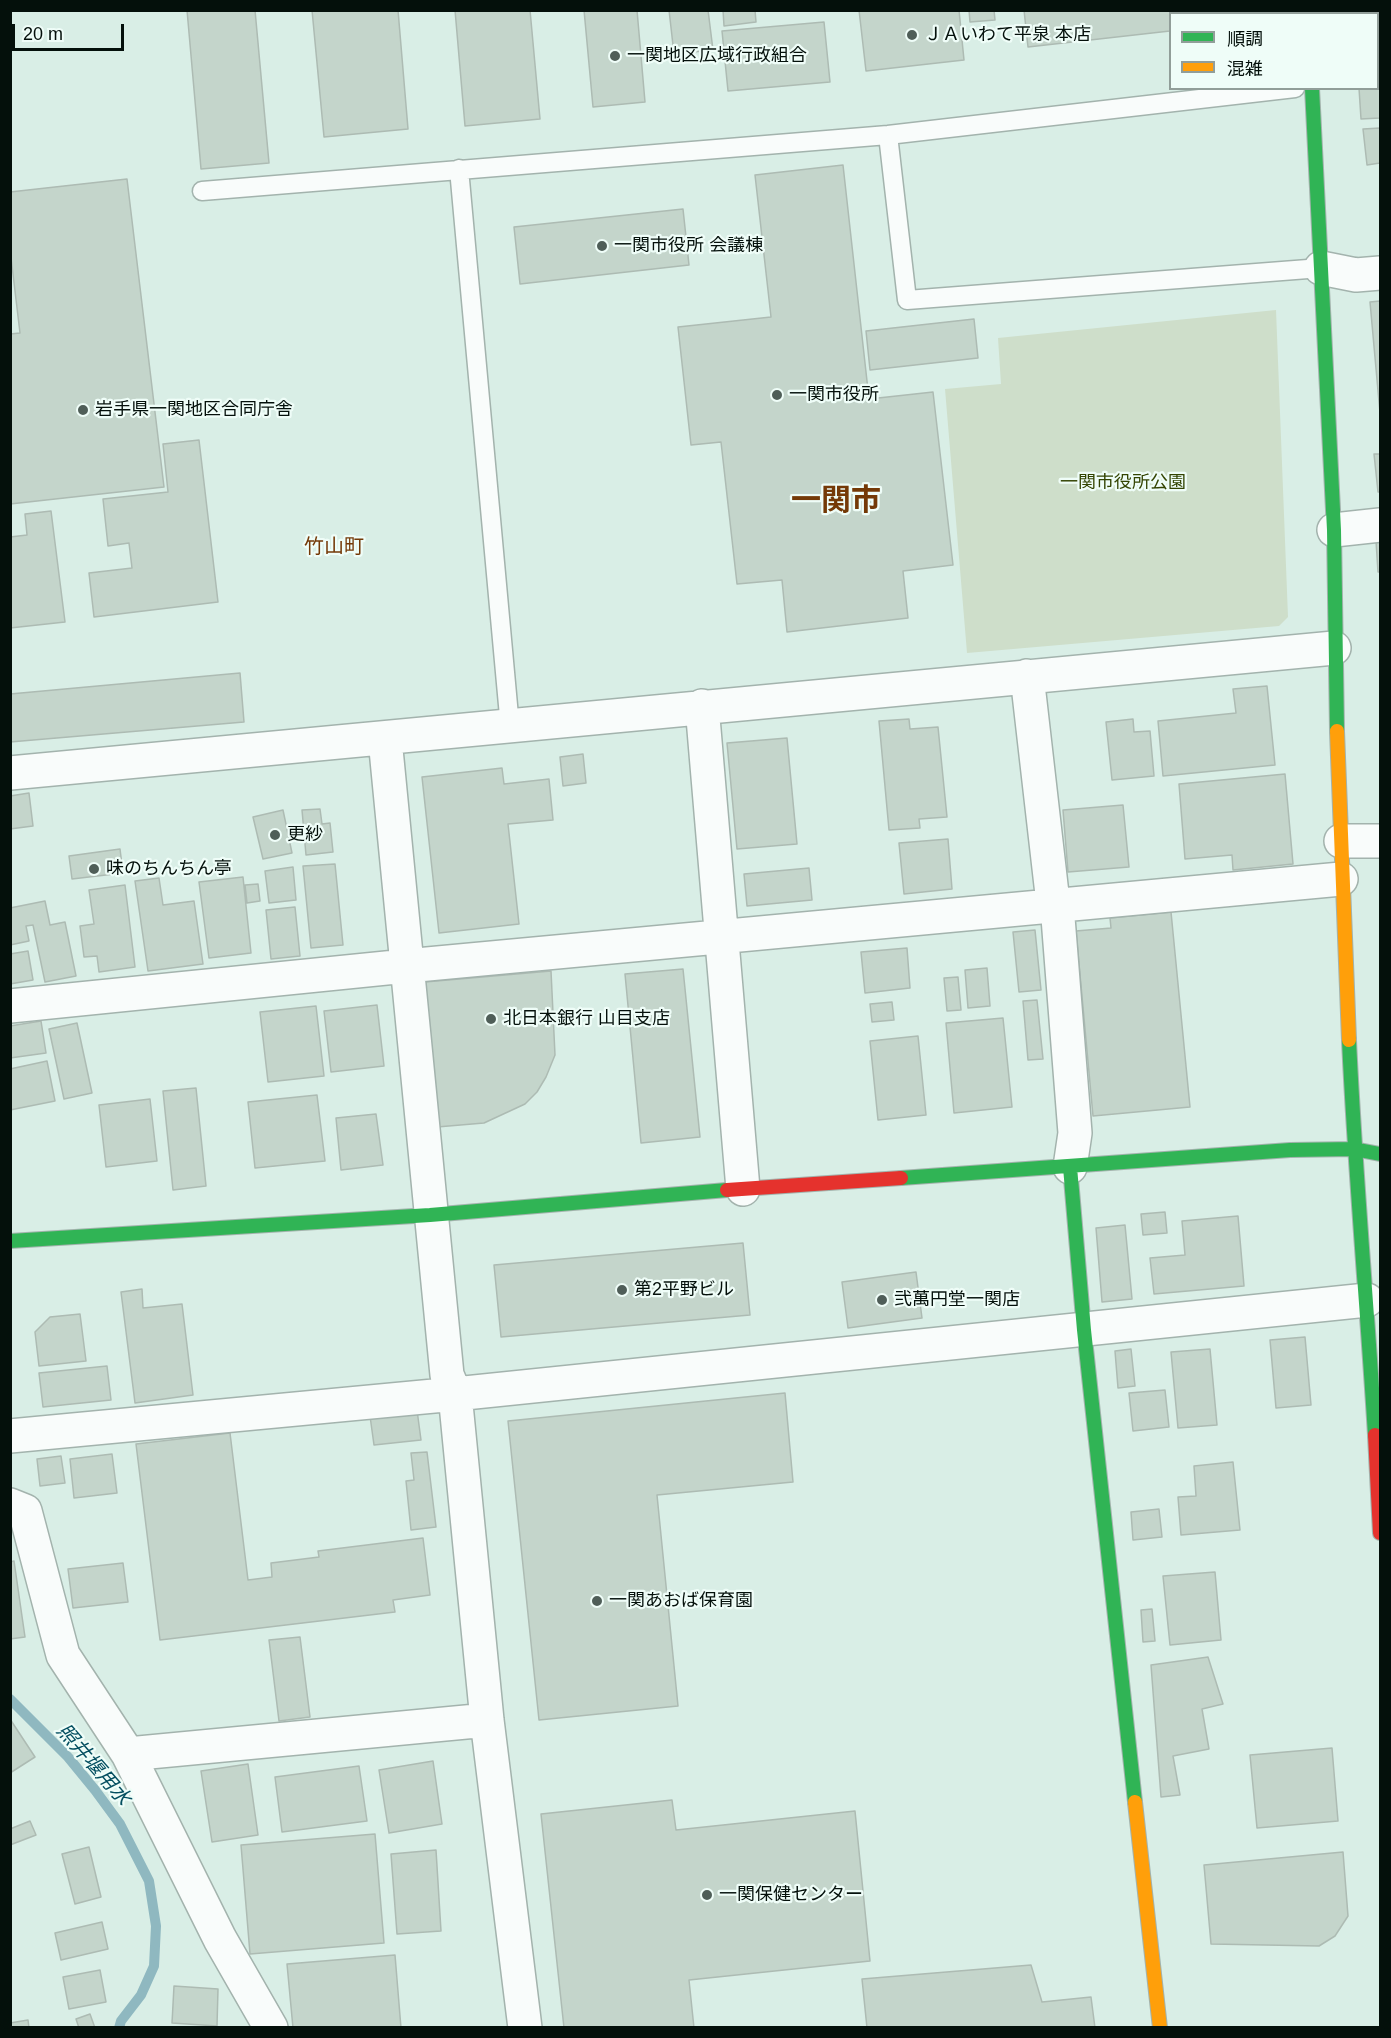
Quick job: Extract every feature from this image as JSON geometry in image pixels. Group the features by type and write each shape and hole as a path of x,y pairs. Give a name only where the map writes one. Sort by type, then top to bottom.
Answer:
{"street":[{"path":"1312,90 1334,530 1334,648 1341,879 1354,1149 1367,1300 1380,1533"},
{"path":"1321,268 1356,275 1380,273"},
{"path":"1334,530 1380,525"},
{"path":"10,773 1334,648"},
{"path":"1027,676 1052,894 1057,905 1075,1133 1070,1167 1084,1330 1160,2028"},
{"path":"702,706 743,1189"},
{"path":"385,739 447,1375 454,1394 487,1720 525,2028"},
{"path":"1341,841 1380,841"},
{"path":"10,1006 406,966 1341,879"},
{"path":"10,1241 430,1215 743,1189 1290,1150 1354,1149 1380,1154"},
{"path":"10,1436 454,1394 1367,1300"},
{"path":"10,1505 25,1511 63,1655 128,1754 220,1940 271,2028"},
{"path":"128,1754 487,1720"}],"lane":[{"path":"202,191 888,135 1278,90"},
{"path":"888,135 907,300 1321,268"},
{"path":"459,169 510,727"}],"green space":[{"name":"一関市役所公園","path":"1276,310 1288,617 1279,626 967,653 945,389 1001,384 998,338"}],"building":[{"path":"187,10 255,10 269,163 201,169"},
{"path":"312,10 398,10 408,129 324,137"},
{"path":"455,10 530,10 540,119 465,126"},
{"name":"一関地区広域行政組合","path":"584,10 637,10 645,102 593,107"},
{"path":"669,10 708,10 713,50 674,54"},
{"path":"723,10 755,10 756,22 724,26"},
{"name":"ＪＡいわて平泉 本店","path":"859,10 959,10 964,60 866,71"},
{"path":"969,10 994,10 995,20 970,22"},
{"path":"1024,10 1248,10 1248,12 1169,12 1169,31 1028,47"},
{"path":"1355,10 1380,10 1380,40 1379,12 1355,12"},
{"path":"824,22 830,82 728,91 722,31"},
{"path":"1379,60 1380,118 1361,119 1359,90 1379,90"},
{"path":"1380,128 1380,163 1367,165 1363,129"},
{"name":"一関市役所","path":"843,165 869,399 933,392 953,565 903,571 908,618 787,632 782,580 737,584 721,442 691,445 678,327 771,317 755,175"},
{"name":"岩手県一関地区合同庁舎","path":"127,179 164,487 10,504 10,334 20,333 10,249 10,192"},
{"name":"一関市役所 会議棟","path":"683,209 689,265 520,284 514,227"},
{"path":"1380,301 1380,413 1370,302"},
{"path":"974,319 978,358 870,370 866,331"},
{"path":"199,440 218,602 94,617 89,573 132,568 129,543 108,546 103,499 168,492 163,444"},
{"path":"1374,454 1380,454 1380,492 1378,492"},
{"path":"51,511 65,622 10,628 10,537 27,535 25,514"},
{"path":"1376,541 1380,541 1380,572 1378,572"},
{"path":"240,673 244,722 10,742 10,694"},
{"path":"1267,686 1275,765 1163,776 1158,721 1236,713 1233,689"},
{"path":"909,719 910,729 938,727 947,817 919,819 920,828 889,830 879,721"},
{"path":"1133,719 1134,732 1150,731 1154,776 1112,780 1106,722"},
{"path":"787,738 797,844 737,849 727,743"},
{"path":"583,754 586,783 563,786 560,757"},
{"path":"502,768 504,784 549,779 553,820 508,824 519,924 439,933 422,777"},
{"path":"1285,774 1293,864 1233,870 1232,855 1185,859 1179,784"},
{"path":"29,793 33,826 10,829 10,796"},
{"path":"1123,805 1129,867 1068,872 1063,810"},
{"path":"320,809 322,824 330,823 333,852 306,855 302,810"},
{"path":"283,810 292,853 263,859 253,817"},
{"path":"948,839 952,889 904,894 899,843"},
{"path":"120,849 123,873 72,879 69,856"},
{"path":"335,864 343,945 311,948 303,866"},
{"path":"293,867 296,900 269,903 265,871"},
{"path":"809,868 812,900 747,906 744,874"},
{"path":"243,877 251,953 209,958 199,882"},
{"path":"159,878 163,905 194,901 203,964 148,971 135,881"},
{"path":"258,884 260,901 247,903 245,885"},
{"path":"125,885 135,967 99,972 97,956 84,957 80,926 94,924 89,890"},
{"path":"45,901 50,925 65,922 76,976 45,982 33,925 26,926 29,941 10,945 10,908"},
{"path":"295,907 300,956 271,959 266,910"},
{"path":"1171,912 1190,1107 1093,1116 1076,931 1111,928 1110,918"},
{"path":"1035,930 1041,990 1019,992 1013,932"},
{"path":"907,948 910,988 865,993 861,952"},
{"path":"28,951 33,980 10,984 10,954"},
{"path":"987,968 990,1006 968,1008 965,970"},
{"path":"683,969 700,1137 641,1143 625,974"},
{"name":"北日本銀行 山目支店","path":"551,971 555,1055 537,1092 525,1104 484,1123 437,1127 425,982"},
{"path":"958,977 961,1010 947,1011 944,978"},
{"path":"1037,1000 1043,1059 1028,1060 1023,1001"},
{"path":"892,1002 894,1020 872,1022 870,1004"},
{"path":"377,1005 384,1066 331,1072 324,1011"},
{"path":"316,1006 324,1076 268,1082 260,1012"},
{"path":"1003,1018 1012,1107 954,1113 946,1023"},
{"path":"41,1021 46,1053 10,1058 10,1026"},
{"path":"77,1023 92,1093 64,1099 49,1029"},
{"path":"918,1036 926,1115 878,1120 870,1041"},
{"path":"47,1061 55,1101 10,1110 10,1069"},
{"path":"196,1088 206,1186 173,1190 163,1091"},
{"path":"317,1095 325,1161 255,1168 248,1102"},
{"path":"150,1099 157,1161 106,1167 99,1105"},
{"path":"376,1114 383,1165 341,1170 336,1118"},
{"path":"1165,1212 1167,1233 1143,1235 1141,1214"},
{"path":"1238,1216 1244,1286 1154,1294 1150,1258 1185,1255 1182,1221"},
{"path":"1125,1225 1132,1299 1102,1302 1096,1228"},
{"name":"第2平野ビル","path":"743,1243 750,1315 501,1337 494,1265"},
{"name":"弐萬円堂一関店","path":"916,1272 922,1318 848,1328 842,1282"},
{"path":"142,1289 143,1308 182,1304 193,1395 135,1403 121,1292"},
{"path":"80,1314 86,1361 39,1366 35,1332 50,1317"},
{"path":"1305,1337 1311,1405 1276,1408 1270,1340"},
{"path":"1131,1349 1135,1386 1118,1388 1115,1351"},
{"path":"1210,1349 1217,1425 1178,1428 1171,1352"},
{"path":"107,1366 111,1400 43,1407 39,1373"},
{"path":"1165,1390 1169,1427 1133,1431 1129,1393"},
{"name":"一関あおば保育園","path":"785,1393 793,1482 657,1495 678,1706 539,1720 508,1421"},
{"path":"417,1410 421,1440 374,1445 370,1416"},
{"path":"230,1433 248,1580 272,1577 271,1563 319,1557 318,1551 423,1538 430,1595 393,1600 395,1612 160,1640 136,1444"},
{"path":"427,1452 436,1527 411,1530 406,1481 414,1480 411,1453"},
{"path":"112,1454 117,1493 74,1498 70,1459"},
{"path":"61,1456 65,1483 40,1486 37,1459"},
{"path":"1233,1462 1240,1530 1181,1535 1178,1497 1196,1496 1194,1466"},
{"path":"1159,1509 1162,1537 1133,1540 1131,1512"},
{"path":"14,1561 25,1637 10,1639 10,1562"},
{"path":"123,1563 128,1602 73,1608 68,1569"},
{"path":"1215,1572 1221,1640 1170,1645 1163,1576"},
{"path":"1152,1609 1155,1641 1143,1642 1141,1610"},
{"path":"300,1637 310,1717 279,1721 269,1640"},
{"path":"1208,1657 1223,1704 1202,1709 1209,1749 1173,1756 1180,1795 1161,1797 1151,1665"},
{"path":"10,1719 35,1757 10,1773"},
{"path":"1332,1748 1338,1821 1257,1828 1250,1755"},
{"path":"433,1761 442,1824 389,1833 379,1770"},
{"path":"248,1764 258,1835 212,1842 201,1771"},
{"path":"359,1766 367,1821 282,1832 275,1777"},
{"name":"一関保健センター","path":"672,1800 676,1830 855,1811 870,1961 689,1980 694,2028 564,2028 541,1814"},
{"path":"30,1821 36,1835 10,1845 10,1829"},
{"path":"375,1834 384,1943 250,1954 241,1845"},
{"path":"89,1847 101,1897 75,1904 62,1854"},
{"path":"436,1850 441,1931 397,1934 391,1854"},
{"path":"1343,1852 1348,1916 1335,1936 1319,1946 1211,1944 1204,1865"},
{"path":"102,1922 108,1949 61,1960 55,1933"},
{"path":"395,1955 401,2028 293,2028 287,1964"},
{"path":"1031,1965 1042,2002 1091,1997 1095,2028 867,2028 862,1979"},
{"path":"100,1970 106,2002 69,2009 63,1977"},
{"path":"174,1986 218,1989 217,2026 172,2023"},
{"path":"90,2014 95,2028 79,2028 76,2019"},
{"path":"28,2020 29,2028 10,2028 10,2023"}],"waterway":[{"name":"照井堰用水","path":"10,1699 68,1757 95,1790 120,1824 149,1881 156,1926 154,1966 141,1995 121,2021 119,2028"}],"traffic: fast":[{"path":"1312,90 1334,530 1337,731"},
{"path":"1349,1040 1375,1435"},
{"path":"901,1178 1290,1150 1354,1149 1380,1154"},
{"path":"1070,1167 1084,1330 1135,1802"},
{"path":"10,1241 430,1215 727,1190"}],"traffic: slow":[{"path":"1337,731 1349,1040"},
{"path":"1135,1802 1160,2028"}],"traffic: jam":[{"path":"727,1190 901,1178"},
{"path":"1375,1435 1380,1533"}],"place":[{"name":"ＪＡいわて平泉 本店","path":"912,35"},
{"name":"一関地区広域行政組合","path":"615,56"},
{"name":"一関市役所 会議棟","path":"602,246"},
{"name":"一関市役所","path":"777,395"},
{"name":"岩手県一関地区合同庁舎","path":"83,410"},
{"name":"更紗","path":"275,835"},
{"name":"味のちんちん亭","path":"94,869"},
{"name":"北日本銀行 山目支店","path":"491,1019"},
{"name":"第2平野ビル","path":"622,1290"},
{"name":"弐萬円堂一関店","path":"882,1300"},
{"name":"一関あおば保育園","path":"597,1601"},
{"name":"一関保健センター","path":"707,1895"}],"district":[{"name":"一関市","path":"836,502"},
{"name":"竹山町","path":"334,547"}]}
